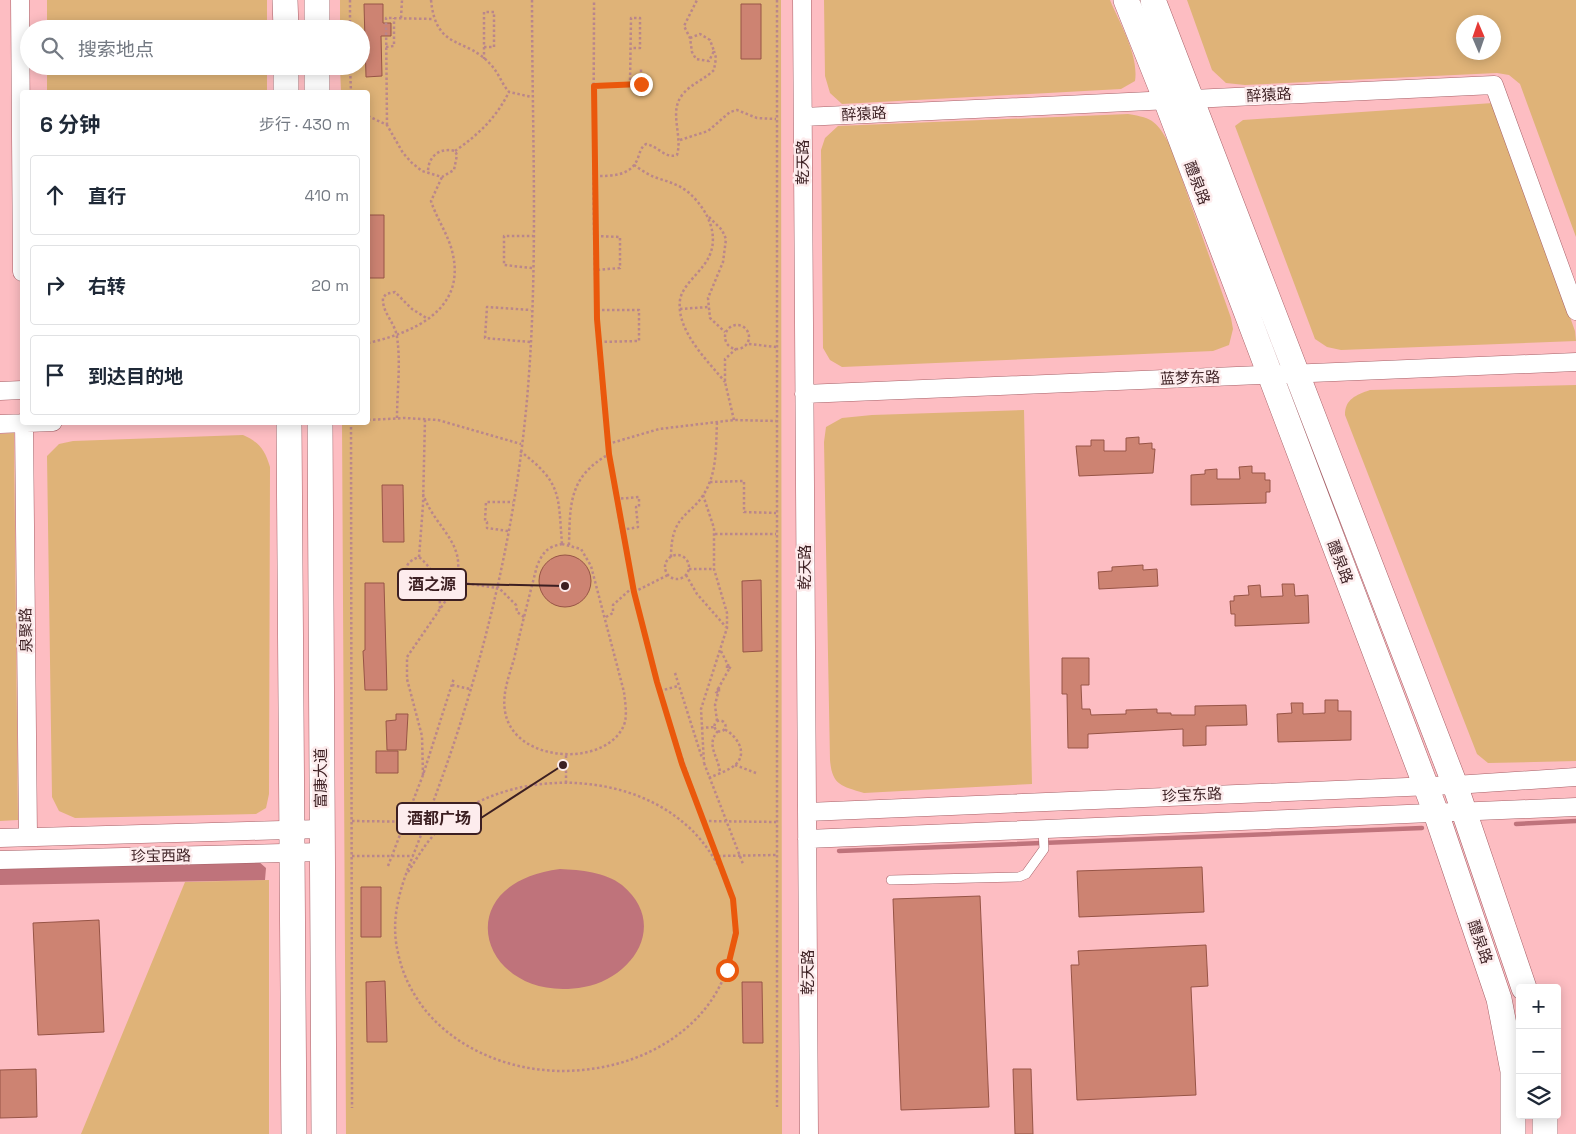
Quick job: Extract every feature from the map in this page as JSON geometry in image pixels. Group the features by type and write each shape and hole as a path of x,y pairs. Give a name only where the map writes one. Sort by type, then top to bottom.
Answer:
{"street":[{"path":"20,0 20,20"},
{"path":"286,0 286,20"},
{"path":"317,0 317,20"},
{"name":"乾天路","path":"802,0 809,1134"},
{"name":"醴泉路","path":"1126,0 1166,100 1436,813 1499,999 1513,1071 1513,1134"},
{"name":"醴泉路","path":"1153,0 1455,785 1462,812 1523,984"},
{"path":"21,75 21,90"},
{"path":"286,75 286,90"},
{"path":"317,75 317,90"},
{"name":"醉猿路","path":"803,117 1494,85 1576,312"},
{"name":"蓝梦东路","path":"804,394 1576,362"},
{"path":"0,391 20,390"},
{"path":"0,424 20,423"},
{"name":"泉聚路","path":"24,425 28,837"},
{"name":"富康大道","path":"289,425 294,1134"},
{"name":"富康大道","path":"320,425 324,1134"},
{"name":"珍宝东路","path":"807,812 1455,785 1576,777"},
{"name":"珍宝东路","path":"807,839 1576,807"},
{"name":"珍宝西路","path":"0,838 292,841"},
{"name":"珍宝西路","path":"0,860 321,840"},
{"path":"1545,1119 1545,1134"}],"lane":[{"path":"891,880 1020,877 1026,874 1044,849 1043,829"}],"path":[{"path":"350,0 350,20"},
{"path":"401,18 402,0"},
{"path":"431,0 433,19 441,31 492,66 509,92 532,97"},
{"path":"532,0 532,310 521,444 513,502 497,587 470,690 426,822 404,877 396,907 394,928 402,970 426,1011 450,1034 486,1056 509,1064 551,1071 600,1069 621,1064 648,1054 668,1042 698,1019 720,987 733,951 736,918 728,882 682,764 660,691 634,592 609,454 597,310 594,0"},
{"path":"696,0 684,26 690,38 692,52 696,59 709,61 714,51"},
{"path":"777,0 777,1107"},
{"path":"484,47 494,47 494,12 484,12 484,47 484,59"},
{"path":"387,125 386,18 433,19"},
{"path":"386,46 394,46 394,18"},
{"path":"630,85 631,48 632,18 640,18 640,48 631,48"},
{"path":"595,176 612,176 630,171 642,147 646,144 653,145 666,156 677,155 680,140 676,106 683,94 714,70 716,58 713,44 705,36 695,34 690,38"},
{"path":"594,86 641,84 642,67"},
{"path":"350,75 350,90"},
{"path":"428,172 430,159 436,154 444,150 455,151 472,139 494,118 509,92"},
{"path":"680,140 708,131 730,112 737,110 758,118 776,119"},
{"path":"370,116 387,125 412,164 442,177"},
{"path":"370,343 397,336 429,320 448,296 454,271 453,255 431,201 442,177 454,170 457,155 455,151"},
{"path":"634,165 651,176 678,185 698,202 708,216 722,230 726,239 723,262 708,298 708,307 710,318 725,332"},
{"path":"708,216 712,226 712,254 683,292 680,309 688,334 725,382"},
{"path":"532,236 504,236 504,264 532,268"},
{"path":"596,236 620,237 620,268 596,270"},
{"path":"397,418 397,336 383,304 386,294 395,292 412,309 429,320"},
{"path":"680,309 708,307"},
{"path":"530,342 485,338 487,308 532,310"},
{"path":"597,310 639,310 639,341 599,342"},
{"path":"735,325 748,331 749,344 742,350 725,343 727,327 735,325"},
{"path":"749,344 776,347"},
{"path":"734,420 725,382 725,359 737,348"},
{"path":"370,420 424,419 464,426 521,444"},
{"path":"424,419 423,494 419,557 431,569 440,590 440,610"},
{"path":"608,444 658,429 734,420 776,421"},
{"path":"669,575 666,564 671,557 673,529 687,510 703,495 710,482 714,464 717,422"},
{"path":"351,425 352,1108"},
{"path":"520,451 539,466 552,482 559,507 562,544"},
{"path":"569,545 571,505 576,486 590,466 609,454"},
{"path":"710,482 744,481 744,512 776,513"},
{"path":"423,494 427,504 452,538 458,566 457,582 407,657 407,679 422,736 423,775"},
{"path":"703,495 715,534 714,569 727,613 727,628 721,651 701,709 704,764"},
{"path":"616,499 639,497 640,507 636,507 638,527 622,530"},
{"path":"508,531 487,528 487,522 485,521 486,502 513,502"},
{"path":"715,534 776,534"},
{"path":"562,544 581,549 591,566 606,617 624,692 625,722 619,733 607,743 586,752 566,754 540,751 514,734 507,719 504,701 505,690 542,554 549,547 562,544"},
{"path":"634,592 669,575 679,578 686,575 689,569 688,562 682,556 671,557"},
{"path":"419,557 410,560 407,565 407,571 411,576 424,577 431,569"},
{"path":"689,569 714,569"},
{"path":"686,575 710,610 727,628"},
{"path":"457,582 497,587 516,605 517,612 524,617"},
{"path":"606,617 613,613 613,604 633,587"},
{"path":"714,727 717,721 715,705 718,693 716,691 730,669 727,668 728,665 721,651"},
{"path":"675,673 704,764 743,864"},
{"path":"388,866 423,775 454,678"},
{"path":"452,685 470,690"},
{"path":"660,691 678,686"},
{"path":"717,721 724,723 724,729"},
{"path":"701,728 714,727 718,731"},
{"path":"709,778 720,773 735,765 739,760 740,745 734,734 724,729 718,731 712,740 712,746 719,761 720,773"},
{"path":"566,754 566,783"},
{"path":"735,765 756,773"},
{"path":"404,877 429,840 446,823 471,806 498,793 528,785 566,783 608,787 655,804 690,829 708,848 728,882"},
{"path":"352,821 426,822"},
{"path":"704,821 776,822"},
{"path":"718,856 776,855"},
{"path":"352,856 413,856"}],"shaded area":[{"path":"47,0 267,0 267,20 47,20"},
{"path":"340,0 781,0 782,1134 346,1134 342,425 370,425 370,90 341,90 340,75 370,75 370,20 340,20"},
{"path":"824,0 1110,0 1131,50 1134,61 1135,81 1121,89 842,104 830,93 825,76"},
{"path":"1187,0 1576,0 1576,237 1520,84 1509,75 1497,73 1245,85 1226,83 1212,70"},
{"path":"47,75 267,75 267,90 47,90"},
{"path":"1493,103 1575,331 1576,341 1341,350 1327,347 1315,339 1235,126 1243,120"},
{"path":"1128,114 1144,117 1154,122 1170,145 1231,318 1233,329 1229,345 1213,351 842,367 830,360 823,348 821,150 825,138 838,126"},
{"path":"1576,385 1576,761 1488,763 1477,754 1345,415 1347,405 1352,398 1370,390"},
{"path":"1024,410 1032,784 864,793 844,786 833,775 830,760 824,442 826,427 842,418 872,415"},
{"path":"14,433 18,820 0,821 0,434"},
{"path":"243,435 261,447 270,467 269,794 266,808 256,814 75,818 59,811 52,797 47,456 59,444 73,441"},
{"path":"258,861 266,868 265,880 0,885 0,869"},
{"path":"560,869 592,872 608,877 622,885 636,900 643,916 644,932 639,947 630,961 617,973 602,982 584,987 549,988 521,979 500,962 490,941 489,918 500,896 523,879"},
{"path":"269,880 269,1134 81,1134 185,882"}],"building":[{"path":"364,4 383,4 383,23 391,23 391,36 381,36 382,76 366,77 366,75 370,75 370,20 364,20"},
{"path":"741,4 761,4 761,59 741,59"},
{"path":"370,215 384,215 384,278 370,278"},
{"path":"1139,437 1139,444 1152,443 1152,449 1155,449 1153,473 1079,476 1076,446 1091,446 1091,440 1104,440 1104,451 1126,451 1126,438"},
{"path":"1252,466 1252,473 1265,473 1265,480 1270,480 1270,492 1266,492 1266,503 1191,505 1191,475 1205,474 1205,470 1217,469 1217,479 1240,479 1239,467"},
{"path":"382,485 403,485 404,542 383,542"},
{"path":"560,555 570,555 584,562 591,576 591,586 584,600 570,607 560,607 550,603 543,596 539,586 539,576 543,566 550,559"},
{"path":"1143,565 1143,570 1157,569 1158,586 1099,589 1098,572 1112,571 1112,567"},
{"path":"761,580 762,651 743,652 742,581"},
{"path":"365,583 384,583 387,690 365,690 363,651 365,650"},
{"path":"1282,584 1294,584 1295,596 1308,595 1309,623 1235,626 1235,614 1231,614 1230,601 1234,601 1234,596 1249,595 1248,586 1260,585 1261,597 1283,596"},
{"path":"1062,658 1089,658 1089,685 1081,685 1082,709 1090,709 1091,715 1126,714 1126,710 1157,709 1157,713 1195,715 1195,706 1246,705 1247,725 1206,726 1206,745 1183,746 1183,729 1088,734 1088,748 1068,748 1067,694 1062,694"},
{"path":"1325,700 1338,700 1338,711 1351,711 1351,740 1278,742 1277,714 1292,713 1291,703 1303,703 1303,714 1325,713"},
{"path":"396,714 408,714 406,750 387,750 386,721 396,720"},
{"path":"376,751 398,751 398,773 376,773"},
{"path":"1202,867 1204,912 1079,917 1077,871"},
{"path":"361,887 381,887 381,937 361,937"},
{"path":"980,896 989,1107 901,1110 893,899"},
{"path":"99,920 104,1032 38,1035 33,923"},
{"path":"1206,945 1208,986 1191,987 1196,1095 1077,1100 1071,965 1079,965 1078,951"},
{"path":"385,981 387,1042 367,1042 366,982"},
{"path":"742,982 762,982 763,1043 743,1043"},
{"path":"36,1069 37,1117 0,1118 0,1070"},
{"path":"1013,1069 1031,1069 1033,1134 1015,1134"}],"waterway":[{"path":"1516,824 1576,821"},
{"path":"839,851 1422,828"}],"place":[{"name":"酒之源","path":"565,586"},
{"name":"酒都广场","path":"563,765"}],"route":[{"path":"641,84 594,86 597,319 603,401 609,454 624,547 657,682 682,764 733,899 736,933 727,970"}]}
